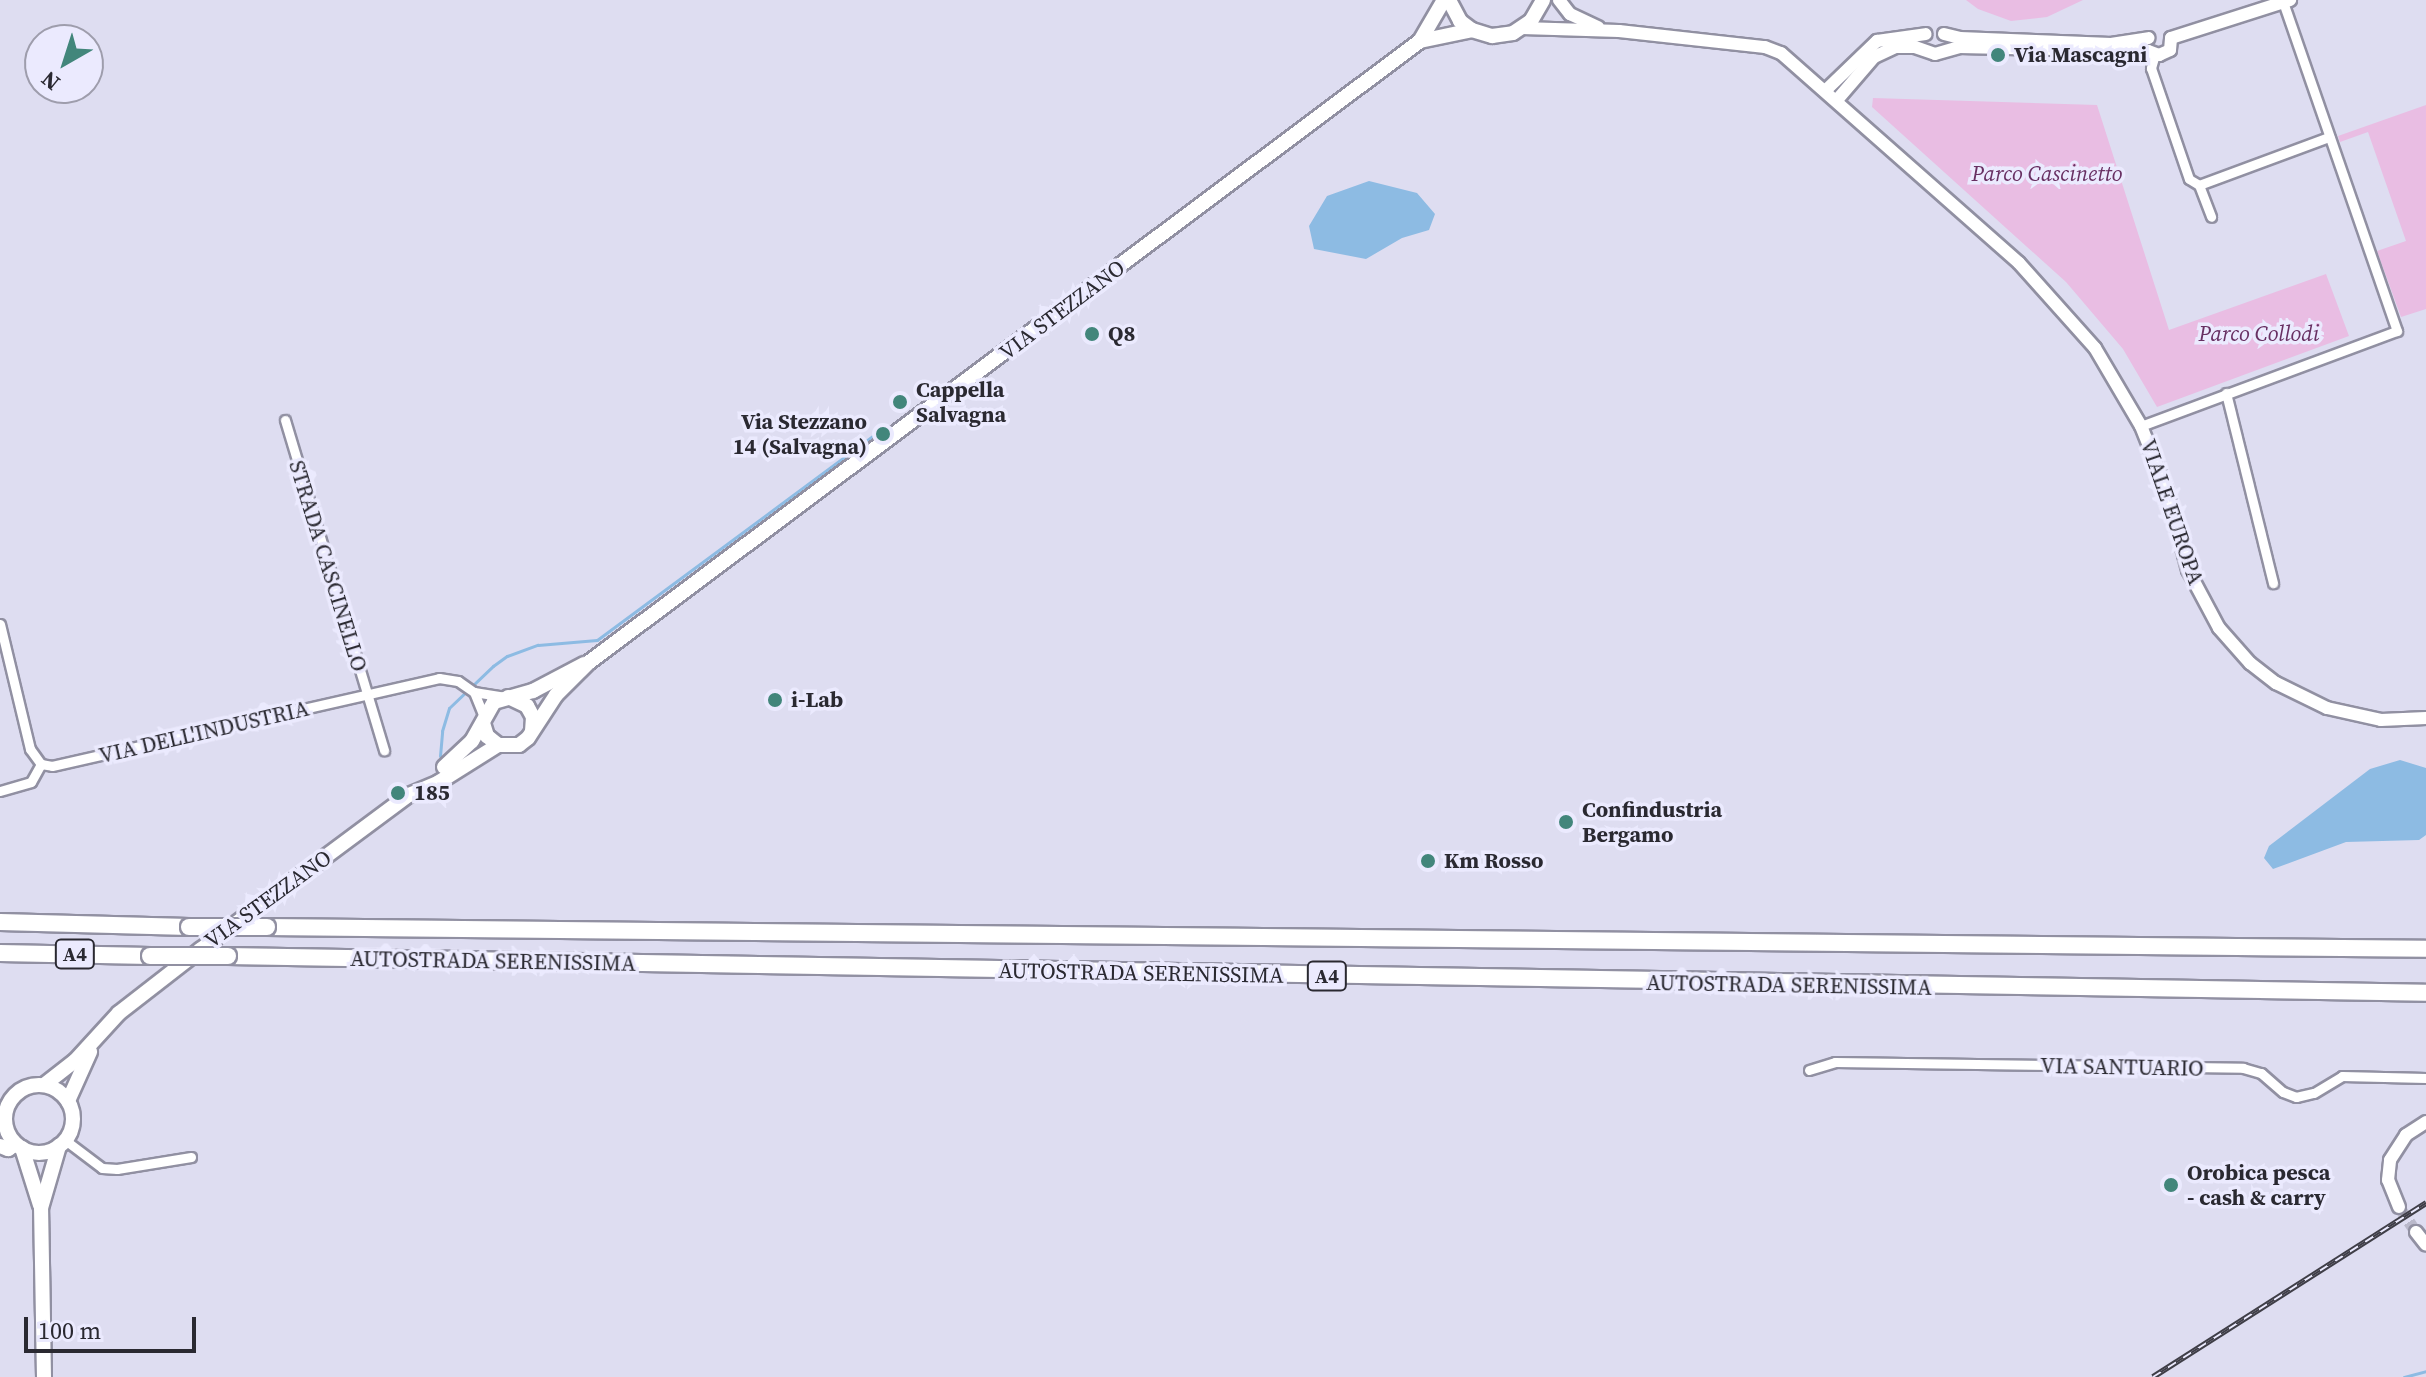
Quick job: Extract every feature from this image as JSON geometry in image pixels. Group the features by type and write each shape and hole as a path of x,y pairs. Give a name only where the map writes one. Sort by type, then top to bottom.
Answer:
{"highway":[{"name":"AUTOSTRADA SERENISSIMA","path":"0,922 189,927 2426,949"},
{"name":"AUTOSTRADA SERENISSIMA","path":"0,953 2426,993"}],"main road":[{"path":"1446,0 1460,21 1472,30"},
{"name":"VIA STEZZANO","path":"420,788 439,782 498,745 519,745 531,734 546,706 588,663 1420,41 1446,0"},
{"path":"1522,28 1531,21 1543,0"},
{"name":"VIA STEZZANO","path":"1420,41 1472,30 1503,36 1522,28"},
{"name":"VIA STEZZANO","path":"41,1208 19,1146 5,1122 6,1101 26,1087 44,1085 75,1061 119,1013 420,788 459,756 494,702 533,691 565,671 588,663"},
{"path":"505,697 523,702 531,711 534,723 531,734"},
{"path":"484,720 487,736 498,745"},
{"name":"VIA STEZZANO","path":"41,1208 72,1121 68,1101 88,1056 119,1013"},
{"path":"44,1085 58,1091 68,1101"},
{"path":"0,1146 8,1149 19,1146 41,1152 62,1143"},
{"path":"41,1208 44,1377"}],"street":[{"path":"1559,0 1578,19 1613,31"},
{"path":"2141,426 2397,331 2329,137 2286,1 2171,38"},
{"path":"1522,28 1613,31"},
{"path":"1832,95 1877,41 1936,30 1960,38 2082,44 2125,43 2149,38 2162,31 2171,38"},
{"name":"VIALE EUROPA","path":"1613,31 1765,47 1781,53 1832,95 2019,263 2095,348 2141,426 2167,491 2188,570 2219,628 2250,663 2276,683 2327,708 2381,720 2426,718"},
{"path":"1926,34 1923,40 1928,51"},
{"path":"1943,51 1947,44 1944,34"},
{"path":"2149,38 2171,126 2189,179 2199,185 2211,217"},
{"path":"1832,95 1880,52 1906,46 1928,51 1959,47 2153,57 2170,50 2171,38"},
{"path":"2199,185 2329,137"},
{"path":"2226,393 2273,583"},
{"name":"STRADA CASCINELLO","path":"285,420 366,695 439,678 458,681 474,692 505,697"},
{"path":"0,624 30,749 41,764 31,782 0,791"},
{"path":"474,692 484,720"},
{"path":"366,695 384,750"},
{"name":"VIA DELL'INDUSTRIA","path":"41,764 61,765 366,695"},
{"name":"VIA SANTUARIO","path":"1809,1070 1835,1062 2243,1068 2261,1073 2283,1092 2296,1097 2314,1093 2342,1076 2424,1076"},
{"path":"2399,1207 2388,1180 2390,1160 2406,1135 2426,1122"},
{"path":"62,1143 102,1168 117,1169 191,1157"},
{"path":"2416,1232 2426,1245"}],"green space":[{"path":"1966,0 2083,0 2047,17 2011,21 1978,9"},
{"name":"Parco Cascinetto","path":"1873,98 2097,105 2169,330 2326,274 2349,336 2157,407 2123,349 2066,282 1872,107"},
{"path":"2426,105 2426,309 2401,317 2377,251 2406,241 2368,132 2340,142 2338,136"}],"water":[{"path":"1369,181 1417,193 1435,214 1429,230 1402,238 1366,259 1314,249 1309,226 1327,196"},
{"path":"2400,760 2426,768 2426,835 2419,840 2346,842 2273,869 2264,858 2269,846 2370,769"}],"waterway":[{"path":"440,756 442,731 449,708 493,666 507,656 538,645 597,640 878,432"},
{"path":"2404,1377 2426,1371"}],"tunnel":[{"path":"2399,1207 2416,1232"}],"railway":[{"path":"2153,1377 2426,1203"}],"place":[{"name":"Via Mascagni","path":"1998,55"},
{"name":"Q8","path":"1092,334"},
{"name":"Cappella Salvagna","path":"900,402"},
{"name":"Via Stezzano 14 (Salvagna)","path":"883,434"},
{"name":"i-Lab","path":"775,700"},
{"name":"185","path":"398,793"},
{"name":"Confindustria Bergamo","path":"1566,822"},
{"name":"Km Rosso","path":"1428,861"},
{"name":"Orobica pesca - cash & carry","path":"2171,1185"}],"park label":[{"name":"Parco Collodi","path":"2259,334"}]}
